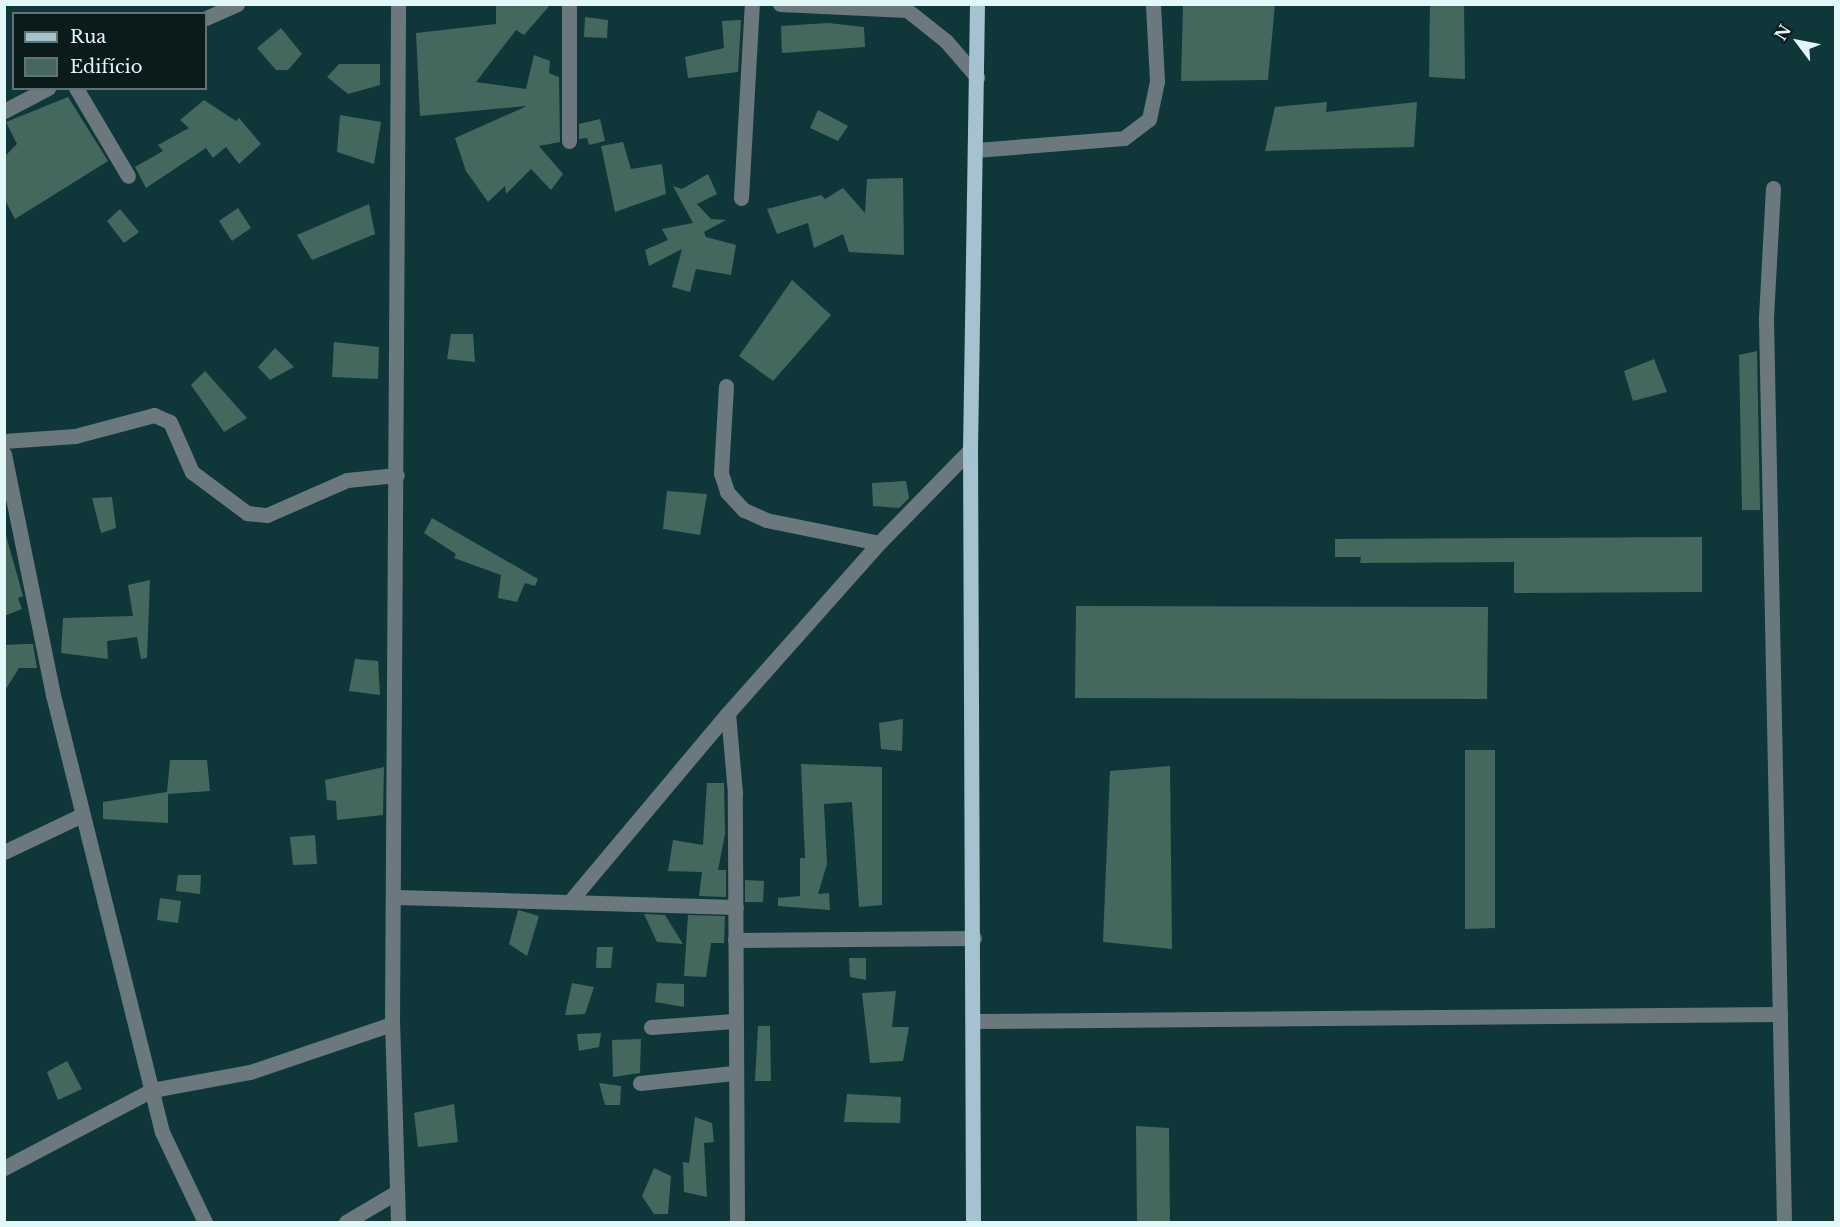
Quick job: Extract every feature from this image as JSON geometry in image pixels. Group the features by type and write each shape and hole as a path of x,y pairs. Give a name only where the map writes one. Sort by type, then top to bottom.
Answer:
{"main road":[{"path":"973,1222 975,1021 970,450 977,4"}],"street":[{"path":"207,18 237,4"},
{"path":"398,4 397,897 392,1024 398,1222"},
{"path":"569,4 569,141"},
{"path":"741,198 752,4"},
{"path":"780,4 910,7 946,41 977,77"},
{"path":"976,150 1124,138 1149,119 1157,81 1153,4"},
{"path":"4,111 44,90"},
{"path":"77,90 128,176"},
{"path":"1773,188 1766,319 1784,1222"},
{"path":"726,386 721,472 727,492 744,510 766,520 879,543"},
{"path":"4,441 75,436 154,414 170,422 192,472 247,513 267,514 347,480 397,475"},
{"path":"571,900 728,713 879,543 970,450"},
{"path":"4,454 82,814 162,1132 205,1222"},
{"path":"728,713 736,906 733,1073 736,1222"},
{"path":"4,852 82,814"},
{"path":"397,897 736,906"},
{"path":"735,940 974,938"},
{"path":"975,1021 1780,1014"},
{"path":"651,1027 734,1021"},
{"path":"4,1168 152,1090 250,1072 392,1024"},
{"path":"640,1083 733,1073"},
{"path":"346,1222 397,1192"}],"building":[{"path":"496,4 551,4 524,35 516,30 476,82 526,89 534,55 550,61 549,73 559,77 560,142 539,146 563,174 551,190 531,169 506,194 505,186 488,202 466,171 455,138 527,106 420,116 416,33 496,24"},
{"path":"1183,4 1275,4 1268,80 1181,81"},
{"path":"1430,4 1464,4 1465,79 1429,77"},
{"path":"585,17 608,20 607,38 584,37"},
{"path":"741,20 738,72 688,78 685,57 724,48 722,21"},
{"path":"828,23 864,27 865,47 782,53 781,26"},
{"path":"281,28 302,54 288,70 276,70 257,48"},
{"path":"339,64 380,64 380,85 348,94 327,77"},
{"path":"68,97 108,161 15,219 4,198 4,157 17,144 6,122"},
{"path":"204,100 236,121 239,118 261,144 239,164 226,147 213,158 206,148 146,188 135,167 163,151 158,145 189,128 180,120"},
{"path":"1327,102 1326,112 1417,102 1414,147 1265,151 1275,107"},
{"path":"818,110 848,126 838,141 810,128"},
{"path":"340,115 381,122 374,164 337,152"},
{"path":"600,119 605,141 589,145 587,138 579,139 579,124"},
{"path":"623,142 631,169 662,164 666,194 615,212 601,146"},
{"path":"708,174 717,194 697,204 711,219 726,220 704,232 706,237 736,245 731,275 696,269 690,292 672,287 682,249 649,266 645,250 668,240 662,229 693,223 673,186 682,189"},
{"path":"903,178 904,255 849,252 843,234 814,248 808,223 777,234 767,209 821,195 825,199 843,188 865,213 867,179"},
{"path":"369,204 375,234 312,260 297,235"},
{"path":"238,208 251,228 232,241 219,221"},
{"path":"120,209 139,232 124,243 107,221"},
{"path":"792,280 831,315 773,381 739,356"},
{"path":"451,334 473,334 475,362 447,359"},
{"path":"334,342 379,347 378,379 332,377"},
{"path":"275,348 294,367 270,380 258,367"},
{"path":"1757,351 1760,510 1742,510 1739,355"},
{"path":"1654,359 1667,392 1633,401 1624,371"},
{"path":"205,371 247,418 224,432 191,385"},
{"path":"906,481 909,498 899,508 873,506 872,483"},
{"path":"667,491 707,494 700,535 663,529"},
{"path":"112,497 116,528 101,533 92,498"},
{"path":"432,518 538,579 535,586 525,583 517,602 498,598 501,575 454,558 456,554 424,533"},
{"path":"5,532 23,596 18,598 22,609 4,616"},
{"path":"1702,537 1702,592 1514,593 1514,562 1360,563 1361,557 1335,557 1335,539"},
{"path":"150,580 147,658 141,659 137,637 107,641 108,659 61,653 63,618 133,616 128,585"},
{"path":"1076,606 1488,607 1487,699 1075,698"},
{"path":"33,644 37,668 19,668 4,692 4,645"},
{"path":"355,659 378,661 380,695 349,691"},
{"path":"903,719 902,751 881,749 879,723"},
{"path":"1465,750 1495,750 1495,928 1465,929"},
{"path":"170,760 207,760 210,791 168,794 168,823 103,819 103,802 167,792"},
{"path":"801,764 882,767 882,905 859,907 852,802 824,804 827,864 818,894 829,893 830,910 778,906 778,898 800,896 800,858 805,858"},
{"path":"1170,766 1172,949 1103,942 1110,771"},
{"path":"384,767 383,815 337,820 336,801 327,800 325,780"},
{"path":"707,783 724,783 725,834 718,870 726,870 726,897 699,896 702,872 668,871 673,840 703,845"},
{"path":"315,835 317,864 293,865 290,837"},
{"path":"178,875 201,875 200,894 176,891"},
{"path":"745,880 764,881 763,902 745,902"},
{"path":"160,898 181,901 178,923 157,920"},
{"path":"518,910 539,916 527,956 509,944"},
{"path":"644,914 665,915 683,944 657,942"},
{"path":"688,915 725,916 724,943 711,943 706,977 684,976"},
{"path":"597,947 613,947 611,968 596,968"},
{"path":"849,958 866,958 866,980 850,977"},
{"path":"572,983 594,987 585,1014 565,1015"},
{"path":"657,983 684,984 684,1007 655,1002"},
{"path":"896,991 892,1027 909,1027 903,1061 870,1063 862,993"},
{"path":"758,1026 770,1026 771,1081 755,1081"},
{"path":"601,1033 599,1047 579,1051 577,1034"},
{"path":"641,1039 640,1073 613,1077 612,1040"},
{"path":"67,1061 82,1089 58,1100 47,1072"},
{"path":"599,1083 621,1086 620,1105 605,1105"},
{"path":"847,1094 901,1097 900,1123 844,1122"},
{"path":"454,1104 458,1142 418,1147 414,1113"},
{"path":"695,1117 712,1123 714,1142 704,1143 707,1197 684,1192 683,1162 689,1163"},
{"path":"1136,1126 1169,1128 1170,1222 1137,1222"},
{"path":"654,1168 671,1176 668,1214 654,1214 642,1196"}]}
